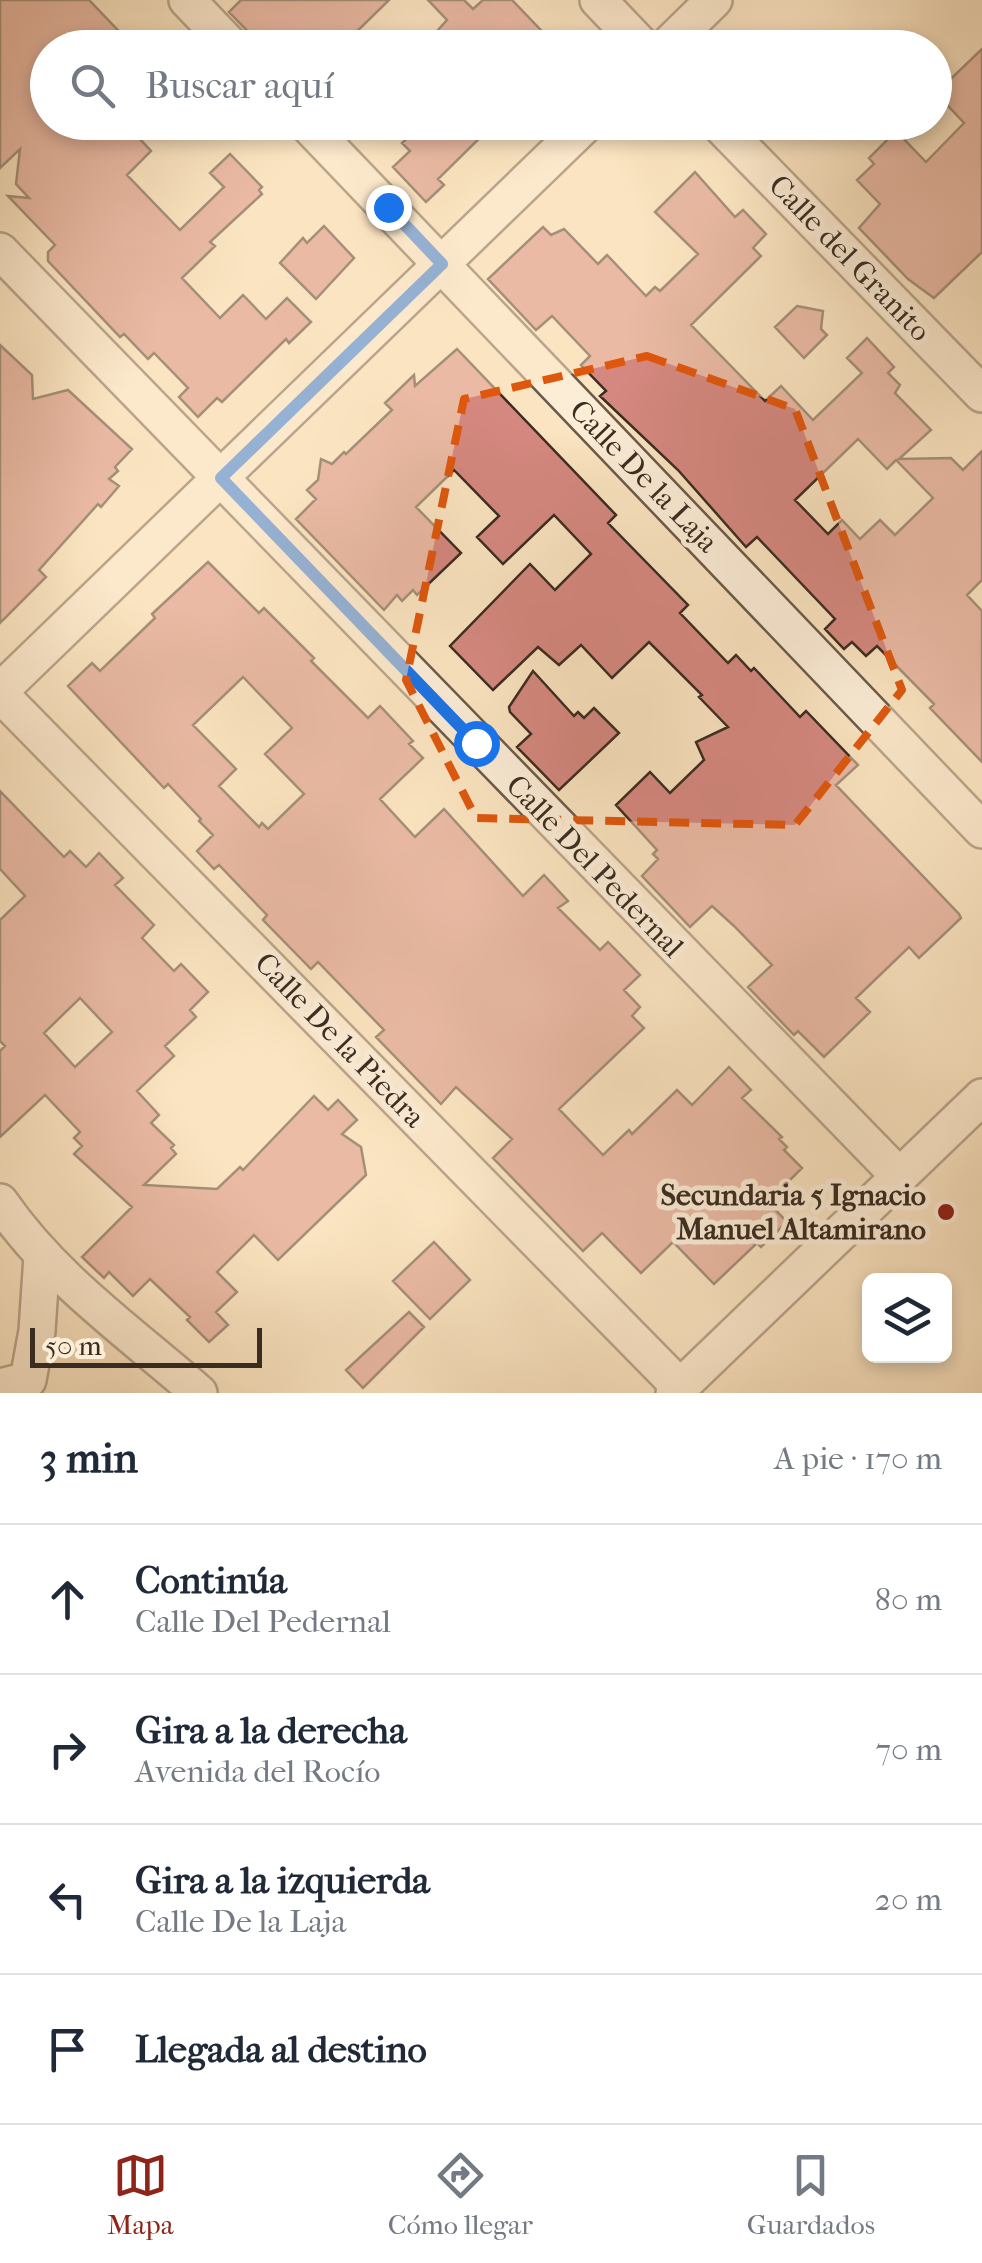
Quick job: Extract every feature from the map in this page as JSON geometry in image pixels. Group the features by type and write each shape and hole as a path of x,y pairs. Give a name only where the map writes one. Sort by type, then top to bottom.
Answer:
{"street":[{"path":"187,0 216,30"},
{"path":"598,0 627,30"},
{"path":"683,30 714,0"},
{"name":"Calle De la Laja","path":"323,140 982,830"},
{"path":"0,693 569,140"},
{"name":"Calle del Granito","path":"735,140 982,394"},
{"name":"Calle Del Pedernal","path":"0,252 900,1177"},
{"name":"Calle De la Piedra","path":"0,693 677,1390"},
{"path":"677,1390 982,1097"},
{"path":"0,1202 62,1278 199,1393"},
{"path":"0,1387 28,1380 37,1331 42,1256"}],"highlighted area":[{"path":"647,356 795,409 902,690 795,825 476,818 406,680 464,399"}],"building":[{"path":"0,0 89,0 118,30 30,30 30,140 141,140 151,151 127,175 180,230 224,187 210,173 230,154 262,187 262,194 210,242 215,246 182,278 220,318 243,295 266,319 287,298 311,322 289,343 286,339 222,402 217,398 198,417 179,397 188,388 154,353 148,359 124,334 120,337 48,261 48,252 55,245 8,196 29,198 16,184 20,149 0,168"},
{"path":"241,0 389,0 358,30 246,30 229,12"},
{"path":"428,0 464,0 473,9 483,0 512,0 541,30 438,30 447,20"},
{"path":"982,49 982,252 934,298 908,279 859,228 880,204 857,180 874,164 869,158 887,140 905,140 926,162 952,140 964,123 952,110 952,78"},
{"path":"478,140 438,179 444,185 426,202 393,167 410,151 402,143"},
{"path":"695,172 735,217 743,210 766,234 753,248 761,256 691,325 765,401 781,386 813,420 862,373 847,358 867,338 894,367 888,373 900,385 895,393 931,430 899,459 951,458 963,470 982,451 982,580 967,595 982,611 982,762 930,708 934,704 877,646 866,656 852,642 844,649 825,629 835,619 757,537 746,547 678,470 600,396 606,391 581,365 590,356 552,316 536,330 488,279 543,227 551,235 564,229 598,264 607,255 646,296 655,287 660,291 698,254 655,212","holes":["858,439 887,469 896,460 933,498 895,535 880,520 860,539 842,520 828,534 795,500"]},
{"path":"324,226 354,258 316,299 280,263 303,238 307,243"},
{"path":"797,306 823,311 821,329 827,335 804,358 775,327"},
{"path":"0,345 32,375 33,399 68,390 132,449 109,479 119,486 39,570 46,577 0,623"},
{"path":"457,349 616,515 608,523 688,605 680,613 728,663 736,655 751,671 754,668 800,717 806,711 858,765 836,785 959,914 961,918 919,958 909,947 856,998 870,1012 824,1057 798,1031 794,1035 748,987 772,965 734,926 712,906 690,927 642,876 658,859 653,854 657,850 616,805 650,772 670,793 704,760 696,742 728,727 699,697 702,695 649,642 612,678 581,645 559,665 538,647 493,690 450,646 530,564 555,590 591,554 554,515 503,564 477,537 499,516 454,470 416,507 461,553 417,595 413,590 402,601 397,595 384,610 296,519 316,499 307,490 318,480 321,459 332,464 346,454 392,410 385,403 414,375 415,386"},
{"path":"208,562 259,613 264,608 368,718 380,706 413,741 409,744 423,758 380,799 415,837 444,809 523,896 544,875 568,901 558,908 600,950 608,942 640,975 624,990 640,1007 632,1016 644,1028 559,1109 603,1155 629,1130 632,1134 677,1090 692,1105 729,1067 751,1090 742,1098 782,1137 779,1139 787,1147 784,1150 802,1168 768,1202 787,1222 761,1247 757,1243 714,1284 673,1242 641,1273 602,1233 583,1251 493,1158 512,1139 456,1087 441,1104 376,1037 384,1030 318,962 311,969 263,920 267,915 219,865 214,869 197,851 213,835 201,819 168,784 164,788 68,686 92,663 100,671 155,618 152,614","holes":["243,677 292,728 265,754 304,794 268,829 262,823 259,827 219,786 236,769 193,725"]},
{"path":"533,671 574,716 578,712 584,718 594,708 619,733 559,790 517,747 531,734 509,707"},
{"path":"0,791 64,857 70,851 86,867 99,853 123,878 115,885 154,925 142,938 174,971 181,964 208,992 190,1010 196,1017 165,1046 174,1056 137,1091 159,1115 151,1123 174,1145 171,1148 176,1154 144,1185 217,1189 240,1167 243,1170 314,1096 328,1110 338,1100 357,1120 342,1134 361,1147 366,1175 278,1260 254,1235 217,1272 237,1292 216,1312 228,1325 209,1342 187,1320 190,1317 150,1279 133,1296 109,1272 104,1278 82,1257 132,1207 74,1154 82,1146 74,1138 80,1132 45,1095 0,1137 0,1051 5,1046 0,1041 0,920 25,896 0,869","holes":["80,998 112,1032 75,1067 44,1033"]},
{"path":"434,1242 470,1280 430,1319 393,1281"},
{"path":"409,1312 424,1327 363,1388 346,1370"}],"place":[{"name":"Secundaria 5 Ignacio Manuel Altamirano","path":"946,1212"}],"route":[{"path":"388,207 442,264 221,478 476,743"}]}
